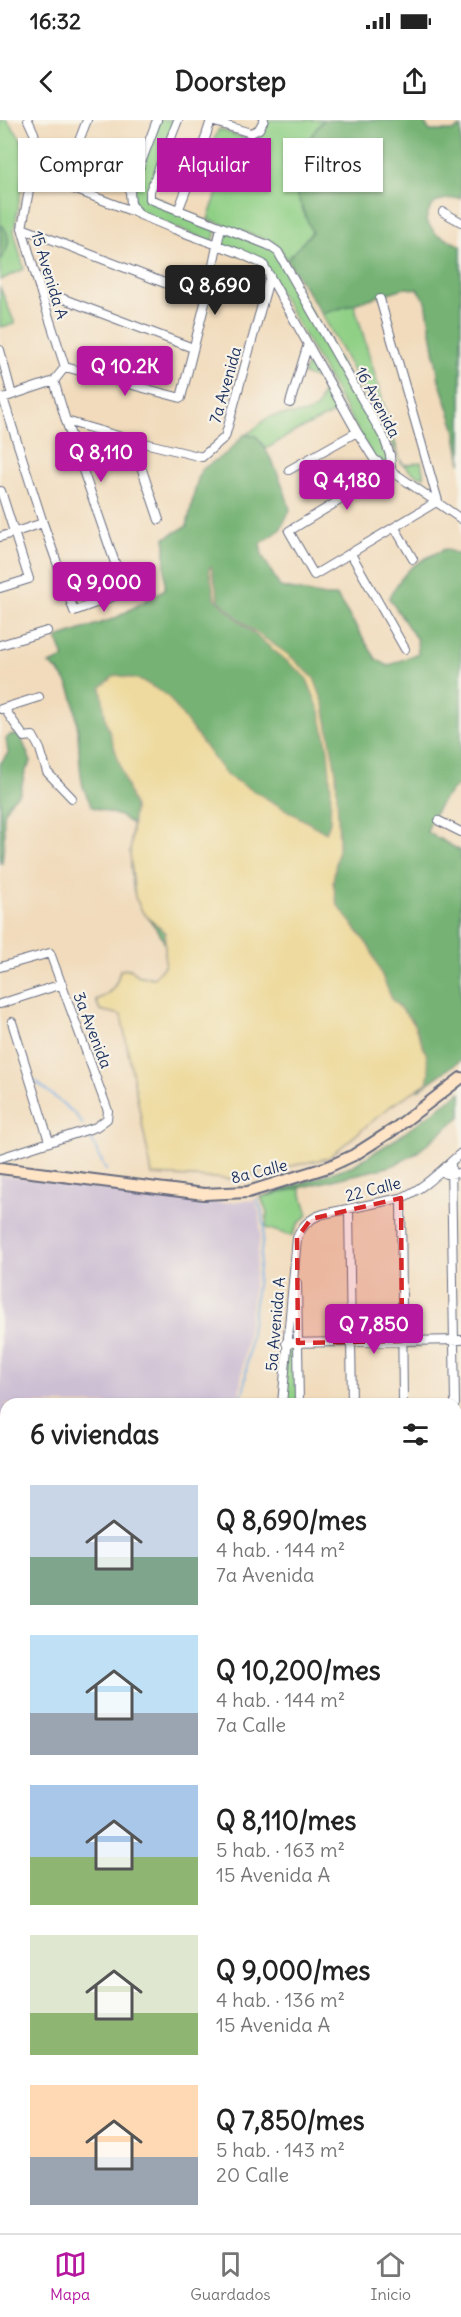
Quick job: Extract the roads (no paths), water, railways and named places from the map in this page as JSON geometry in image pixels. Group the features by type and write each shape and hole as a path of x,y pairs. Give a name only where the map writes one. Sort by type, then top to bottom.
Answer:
{"main road":[{"name":"8a Calle","path":"0,1168 204,1194 248,1192 328,1167 354,1155 393,1130 461,1078"}],"street":[{"name":"15 Avenida A","path":"28,120 35,138"},
{"path":"80,138 87,120"},
{"path":"140,214 132,206 130,195 158,120"},
{"name":"16 Avenida","path":"178,120 149,195 152,201 268,245 280,255 384,438 390,455 391,469"},
{"path":"205,138 211,121 245,133 255,132 264,120"},
{"name":"15 Avenida A","path":"29,192 22,228 65,367"},
{"name":"16 Avenida","path":"82,192 140,214 174,230 259,261 265,266 357,432 374,459 391,469"},
{"path":"178,211 185,192"},
{"path":"443,212 461,222"},
{"path":"54,381 125,592 74,611 3,399 54,381 65,367 181,398 221,227"},
{"path":"22,228 206,299"},
{"name":"7a Avenida","path":"132,440 202,457 225,437 270,276"},
{"path":"40,290 193,348"},
{"path":"380,299 438,501"},
{"path":"290,403 308,344"},
{"path":"0,350 12,395"},
{"path":"66,421 132,440 159,520"},
{"path":"290,470 357,432"},
{"path":"438,501 314,575 289,531 391,469 438,501 461,519"},
{"path":"0,588 29,579 1,491"},
{"path":"0,537 43,523"},
{"path":"395,528 414,559"},
{"path":"351,554 405,649"},
{"path":"0,645 47,631"},
{"path":"39,697 2,708 24,737 33,736 37,741 47,772 72,798"},
{"path":"439,821 461,832"},
{"name":"3a Avenida","path":"0,967 50,953 105,1100 107,1117 105,1122 96,1127 49,1141"},
{"path":"0,1004 62,984"},
{"path":"0,1158 49,1141 12,1022"},
{"name":"22 Calle","path":"296,1246 299,1232 311,1219 323,1214 401,1198 418,1190 461,1153"},
{"path":"451,1162 457,1340 455,1398"},
{"path":"438,1174 461,1173"},
{"path":"401,1198 403,1398"},
{"path":"349,1209 352,1398"},
{"path":"296,1246 299,1398"},
{"name":"5a Avenida A","path":"282,1398 296,1246"},
{"path":"286,1343 457,1340"}],"waterway":[{"path":"34,1080 75,1114 83,1125"},
{"path":"90,1137 106,1170"},
{"path":"240,1398 244,1389 264,1228 262,1212 257,1199"}]}
